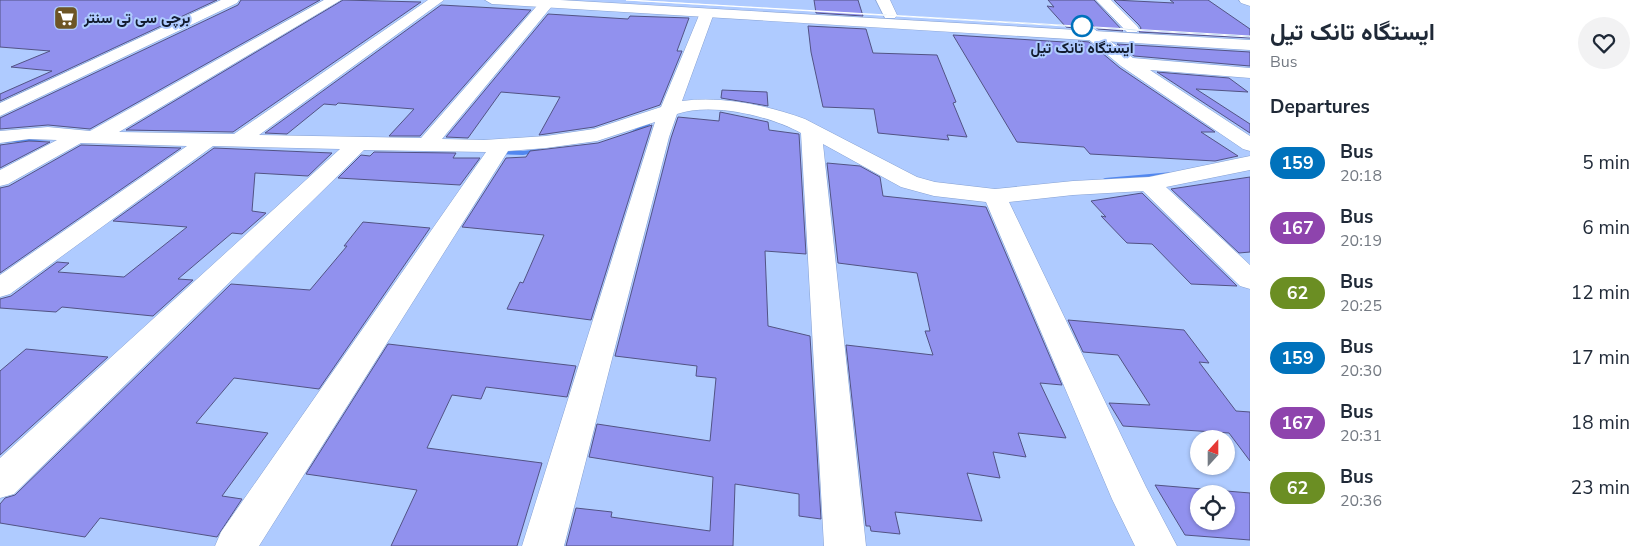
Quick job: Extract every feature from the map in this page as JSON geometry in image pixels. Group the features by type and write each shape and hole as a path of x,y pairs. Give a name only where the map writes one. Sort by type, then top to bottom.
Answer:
{"street":[{"path":"0,110 232,0"},
{"path":"0,179 86,137 334,0"},
{"path":"239,140 437,0"},
{"path":"492,0 547,4 708,6 890,15 1250,45"},
{"path":"628,0 1086,31 1132,29 1250,36"},
{"path":"883,0 890,15"},
{"path":"1103,0 1132,29"},
{"path":"1246,0 1250,2"},
{"path":"426,145 547,4"},
{"path":"543,546 659,138 708,6"},
{"path":"1086,31 1127,62 1250,145"},
{"path":"1127,62 1250,73"},
{"path":"0,137 55,132 86,137 358,144 501,145 546,142 597,135 683,106 714,104 779,116 811,130 909,182 934,189 995,196 1073,188 1149,184 1250,163"},
{"path":"811,130 845,546"},
{"path":"0,288 210,139"},
{"path":"0,482 358,144"},
{"path":"236,546 501,145"},
{"path":"1149,184 1250,280"},
{"path":"995,196 1132,499 1156,546"}],"building":[{"path":"0,0 217,0 0,101 0,94 52,71 11,67 50,51 0,47"},
{"path":"241,0 320,0 90,129 48,125 0,129 0,118 238,5"},
{"path":"343,0 421,2 233,132 126,130"},
{"path":"814,0 858,0 863,16 816,13"},
{"path":"1048,0 1094,0 1123,31 1098,29 1081,20 1074,22 1073,28 1066,27 1047,6 1054,7"},
{"path":"1114,0 1174,3 1170,0 1208,0 1250,29 1250,38 1139,32 1141,28 1139,25"},
{"path":"441,5 531,10 420,136 389,136 414,109 338,103 336,105 324,104 287,134 265,133"},
{"path":"548,14 628,19 630,16 689,18 677,51 682,51 660,105 594,127 539,135 560,97 501,92 468,138 446,137"},
{"path":"808,26 866,29 873,53 937,55 956,102 953,103 967,137 947,135 949,140 878,133 874,109 823,107 811,52"},
{"path":"953,35 1089,42 1120,68 1215,132 1201,132 1238,156 1215,161 1090,154 1084,147 1017,142"},
{"path":"1117,44 1250,52 1250,66 1134,56"},
{"path":"1157,72 1229,78 1248,92 1196,89 1250,124 1250,133"},
{"path":"722,90 767,92 768,106 721,98"},
{"path":"720,112 768,122 769,130 799,134 806,254 765,251 768,326 810,336 821,519 799,516 799,494 735,484 733,546 566,546 576,508 612,512 611,517 710,531 713,477 589,457 597,424 710,441 716,378 696,376 697,366 615,356 678,117 719,121"},
{"path":"652,125 591,320 507,309 520,282 523,283 544,235 462,227 506,158 526,157 530,151 598,143"},
{"path":"29,141 50,142 0,168 0,145"},
{"path":"81,145 181,148 0,273 0,188 9,186"},
{"path":"214,148 332,153 308,176 255,173 252,211 266,213 242,234 232,233 178,279 193,280 153,316 62,307 56,312 0,308 0,299 11,296 57,262 69,263 58,272 124,277 187,227 113,221"},
{"path":"374,152 456,153 453,158 480,158 460,185 338,178 361,155 370,156"},
{"path":"827,163 860,166 880,177 883,196 986,207 1062,385 1040,383 1066,438 1018,433 1026,457 993,452 1000,478 967,473 982,521 895,512 900,534 871,531 870,526 866,526 846,345 933,355 925,331 930,331 917,273 838,263"},
{"path":"1250,177 1250,252 1239,253 1171,189"},
{"path":"1142,193 1237,286 1191,284 1152,244 1127,243 1101,216 1106,217 1091,201"},
{"path":"363,222 430,228 319,389 234,378 196,423 268,433 222,496 242,499 217,537 100,518 85,537 0,523 0,504 5,498 15,495 231,284 310,290 347,246 344,246"},
{"path":"1068,320 1184,330 1209,363 1199,362 1236,411 1250,412 1250,461 1235,441 1235,430 1190,430 1123,426 1109,403 1150,405 1118,355 1083,352"},
{"path":"388,344 576,366 567,397 486,387 481,399 452,395 427,448 542,463 517,546 391,546 417,490 306,474"},
{"path":"26,349 108,357 0,455 0,371"},
{"path":"1155,485 1190,488 1190,530 1235,530 1235,492 1250,493 1250,540 1185,535"}],"waterway":[{"path":"628,135 648,124"},
{"path":"0,141 50,139"},
{"path":"497,152 523,153 539,151"},
{"path":"1105,180 1172,174"}],"bus line":[{"name":"159","path":"628,0 1250,36"}],"place":[{"name":"برچی سی تی سنتر","path":"66,18"},
{"name":"ایستگاه تانک تیل","path":"1082,26"}]}
